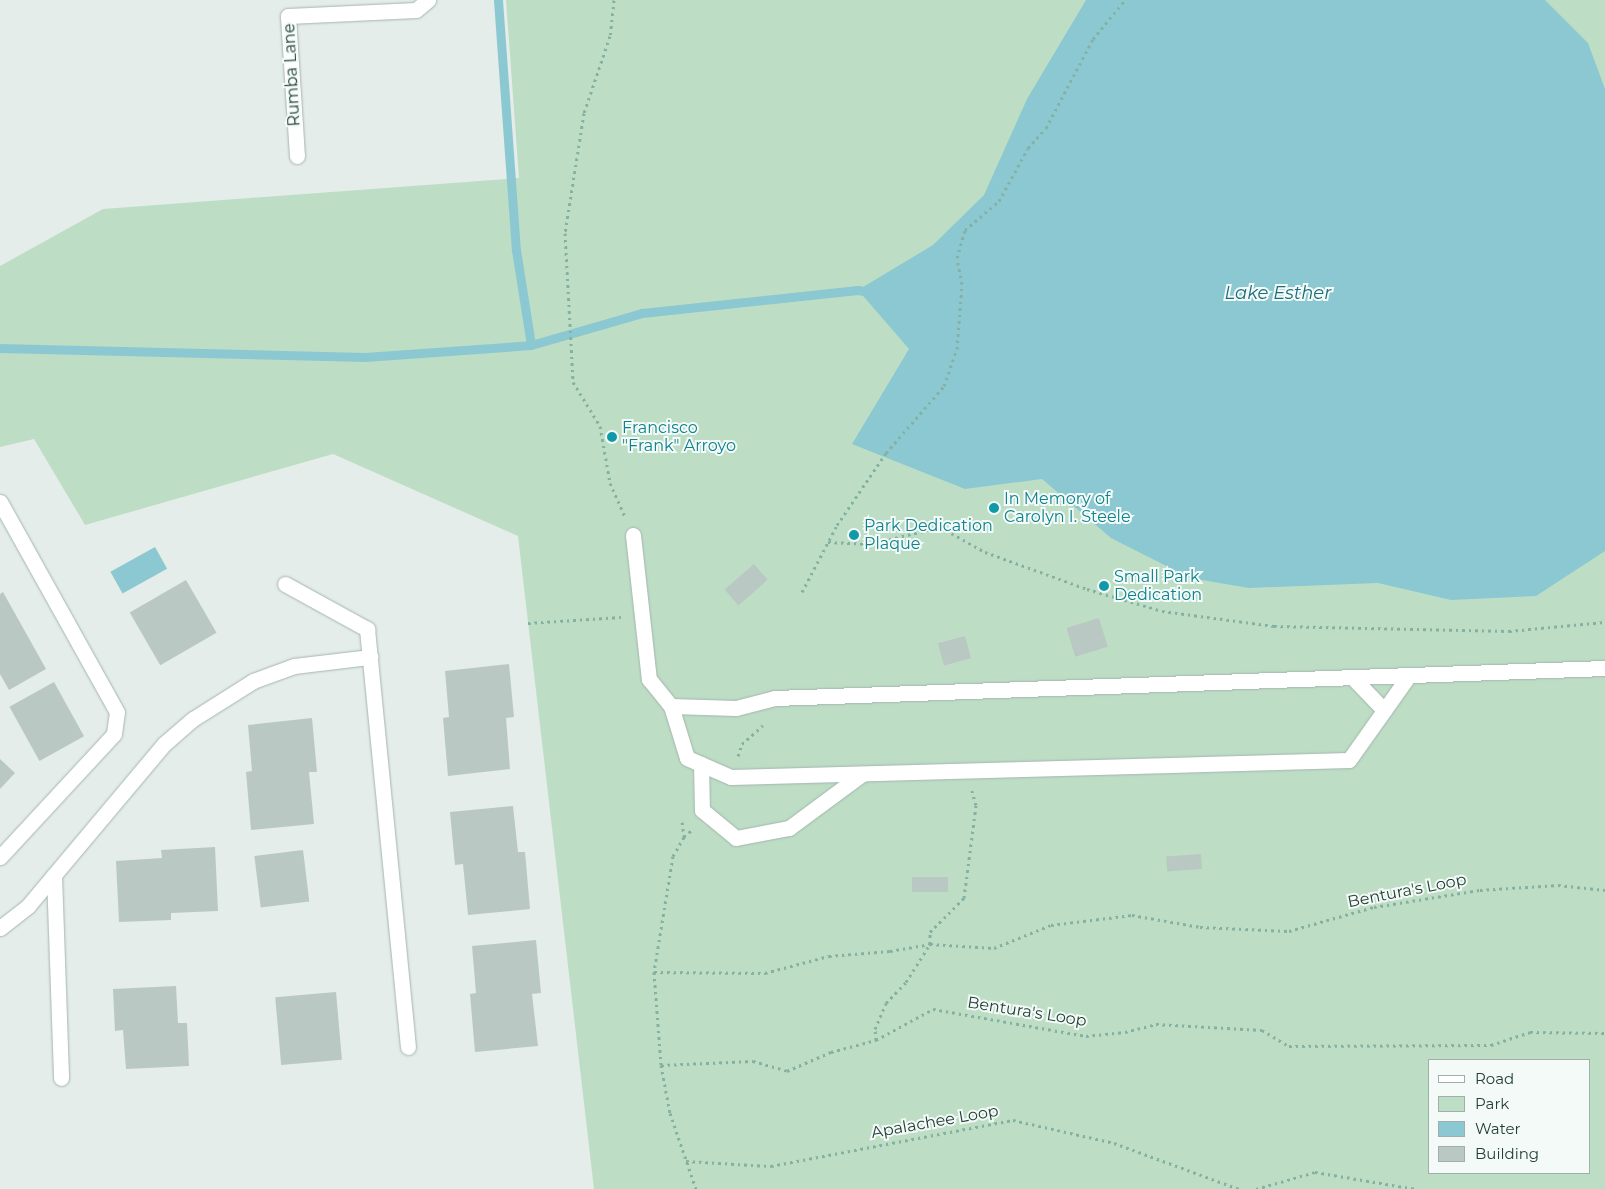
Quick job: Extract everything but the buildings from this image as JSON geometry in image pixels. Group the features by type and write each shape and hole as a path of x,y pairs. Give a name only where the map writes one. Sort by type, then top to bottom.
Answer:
{"lane":[{"name":"Rumba Lane","path":"297,156 288,16 416,10 428,0"},
{"path":"0,502 117,712 114,734 0,858"},
{"path":"633,535 648,679 671,706 687,758 731,777 1349,760 1407,678"},
{"path":"285,584 368,629 408,1047"},
{"path":"0,928 28,906 164,744 193,718 253,681 294,666 370,657"},
{"path":"671,706 736,708 775,698 1355,680 1605,668"},
{"path":"1355,680 1384,710"},
{"path":"701,764 702,810 736,838 789,828 862,774"},
{"path":"54,875 61,1078"}],"path":[{"path":"614,0 610,36 584,113 565,233 569,360 573,382 600,426 610,483 633,535"},
{"path":"802,592 837,525 886,453 944,386 957,349 962,284 957,258 965,230 999,201 1028,148 1046,128 1093,39 1126,0"},
{"path":"828,542 870,544 940,527 985,552 1087,589 1162,610 1274,626 1509,631 1605,622"},
{"path":"528,623 642,616"},
{"path":"731,777 742,744 764,723 775,698"},
{"path":"876,1040 875,1029 886,1003 906,982 930,944 930,932 964,898 976,805 970,783"},
{"path":"682,818 684,837"},
{"path":"696,1189 670,1113 661,1065 654,972 672,856 684,837 697,825"},
{"name":"Bentura's Loop","path":"654,972 765,973 829,956 890,952 930,944 994,948 1051,925 1132,915 1200,927 1289,931 1374,907 1480,890 1558,885 1605,890"},
{"name":"Bentura's Loop","path":"661,1065 753,1061 787,1071 831,1052 876,1040 933,1009 1086,1036 1125,1032 1156,1024 1262,1030 1290,1046 1491,1045 1530,1032 1605,1033"},
{"name":"Apalachee Loop","path":"686,1161 771,1166 1013,1120 1114,1143 1238,1189"},
{"path":"1256,1189 1315,1172 1415,1189"}],"green space":[{"path":"506,0 1605,0 1605,1189 594,1189 518,536 333,454 85,525 34,439 0,447 0,266 103,209 519,178"}],"water":[{"name":"Lake Esther","path":"1086,0 1545,0 1588,43 1605,89 1605,551 1536,596 1451,600 1378,583 1249,588 1190,578 1111,538 1042,479 965,489 852,444 909,349 858,290 933,245 984,195 1027,99"},
{"path":"155,547 167,569 123,594 110,572"}],"waterway":[{"path":"498,0 516,250 531,345"},
{"path":"0,348 365,357 531,345 642,313 858,290 868,292"}],"place":[{"name":"Francisco \"Frank\" Arroyo","path":"612,437"},
{"name":"In Memory of Carolyn I. Steele","path":"994,508"},
{"name":"Park Dedication Plaque","path":"854,535"},
{"name":"Small Park Dedication","path":"1104,586"}]}
